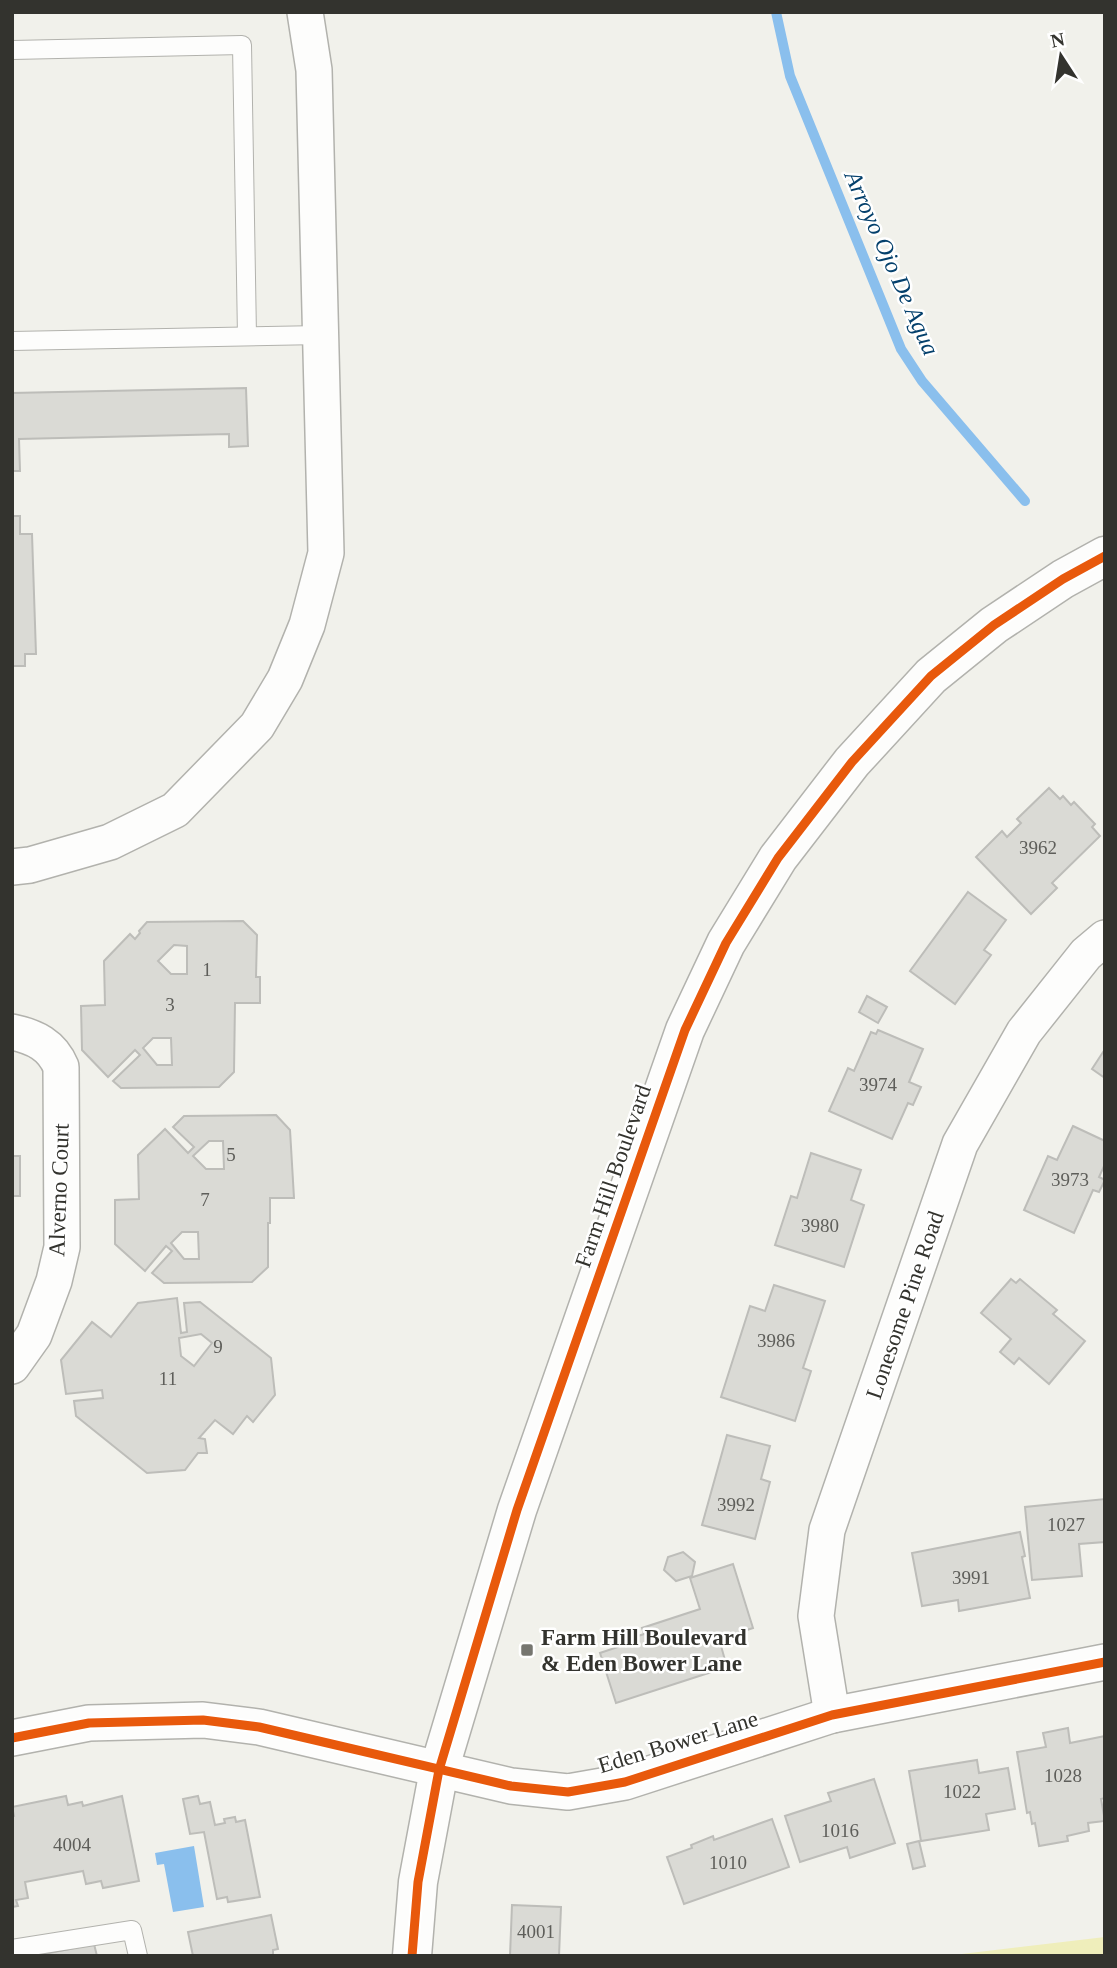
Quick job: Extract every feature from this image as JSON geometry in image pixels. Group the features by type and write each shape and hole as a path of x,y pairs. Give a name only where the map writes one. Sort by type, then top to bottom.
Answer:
{"main road":[{"name":"Farm Hill Boulevard","path":"412,1956 418,1882 439,1770 517,1510 685,1030 726,943 778,858 852,762 931,676 994,625 1063,579 1105,556"}],"street":[{"path":"12,867 30,866 110,842 175,810 257,726 285,679 307,625 326,553 314,70 305,12"},
{"name":"Lonesome Pine Road","path":"832,1714 816,1616 827,1530 960,1144 1024,1032 1086,954 1105,938"},
{"name":"Alverno Court","path":"12,1032 41,1042 55,1052 61,1067 62,1247 54,1281 34,1335 12,1366"},
{"name":"Eden Bower Lane","path":"12,1738 89,1723 203,1720 258,1727 511,1786 568,1792 625,1782 832,1714 1105,1662"}],"lane":[{"path":"12,50 242,46 247,337"},
{"path":"12,341 321,335"},
{"path":"12,1949 132,1930 138,1956"}],"green space":[{"path":"1105,1937 1105,1956 945,1956"}],"water":[{"path":"194,1846 204,1907 173,1912 164,1864 157,1865 155,1853"}],"building":[{"path":"246,388 248,446 229,447 229,434 19,439 20,471 12,471 12,393"},
{"path":"12,516 20,516 20,534 32,534 36,654 25,654 25,666 12,666"},
{"path":"1049,788 1060,799 1063,796 1071,805 1074,802 1095,824 1092,827 1100,836 1052,883 1057,888 1031,914 976,857 1002,831 1007,837 1021,823 1017,819"},
{"path":"968,892 1006,920 984,950 991,955 955,1004 910,971"},
{"path":"243,921 257,935 256,977 260,977 260,1003 235,1003 234,1072 219,1087 121,1088 113,1081 140,1055 135,1050 108,1077 82,1050 81,1006 105,1005 104,961 130,934 135,939 147,922","holes":["174,945 187,946 187,974 171,974 158,961","153,1038 171,1038 172,1065 157,1065 143,1048"]},
{"path":"867,996 887,1007 878,1023 859,1012"},
{"path":"878,1030 923,1049 909,1082 921,1087 913,1105 908,1103 892,1139 829,1111 848,1068 854,1071 871,1032 876,1034"},
{"path":"1105,1049 1105,1078 1092,1069"},
{"path":"276,1115 290,1130 294,1198 270,1198 268,1267 252,1282 164,1283 152,1273 172,1251 166,1246 145,1271 115,1244 115,1200 139,1199 138,1155 165,1129 188,1153 194,1147 173,1127 184,1116","holes":["209,1141 223,1141 224,1169 206,1169 193,1156","182,1232 198,1232 199,1259 184,1259 171,1243"]},
{"path":"1073,1126 1105,1141 1105,1164 1099,1177 1105,1180 1099,1192 1093,1190 1074,1233 1024,1210 1048,1156 1057,1160"},
{"path":"811,1153 861,1170 851,1200 864,1205 844,1267 775,1245 791,1196 797,1198"},
{"path":"12,1156 20,1156 20,1196 12,1196"},
{"path":"1011,1279 1016,1283 1020,1279 1057,1310 1053,1314 1085,1341 1049,1384 1019,1358 1014,1364 1000,1352 1011,1339 981,1313"},
{"path":"774,1285 825,1301 803,1368 811,1371 795,1421 721,1397 750,1306 765,1311"},
{"path":"177,1298 181,1333 187,1332 184,1303 200,1302 271,1358 275,1395 253,1422 247,1416 233,1434 215,1420 199,1438 205,1439 207,1453 198,1453 185,1470 147,1473 76,1416 74,1401 103,1398 102,1390 66,1394 61,1360 92,1322 111,1337 138,1303","holes":["201,1334 212,1343 194,1366 181,1356 179,1338"]},
{"path":"727,1435 770,1446 761,1479 770,1482 755,1539 702,1525"},
{"path":"1105,1499 1105,1542 1079,1544 1082,1576 1032,1580 1025,1507"},
{"path":"1020,1532 1030,1598 959,1611 958,1600 922,1606 912,1553"},
{"path":"683,1552 695,1562 692,1576 676,1581 664,1570 668,1557"},
{"path":"733,1564 753,1628 719,1639 727,1667 616,1703 600,1653 621,1646 619,1642 644,1634 642,1628 700,1609 690,1578"},
{"path":"1068,1728 1070,1743 1105,1736 1105,1798 1101,1799 1105,1821 1088,1823 1089,1831 1067,1836 1068,1841 1039,1846 1035,1823 1032,1824 1030,1812 1027,1813 1017,1752 1046,1747 1043,1733"},
{"path":"977,1760 979,1773 1008,1768 1015,1809 986,1814 989,1830 921,1841 909,1771"},
{"path":"874,1779 895,1843 850,1858 847,1847 800,1862 785,1816 831,1801 828,1793"},
{"path":"66,1796 68,1805 82,1802 83,1806 122,1796 139,1881 103,1888 101,1881 86,1884 83,1871 25,1882 28,1898 16,1900 18,1906 12,1907 12,1807"},
{"path":"198,1796 200,1804 210,1802 215,1825 225,1823 224,1819 235,1817 236,1822 245,1820 260,1897 228,1902 227,1897 217,1899 204,1832 190,1834 183,1799"},
{"path":"772,1819 789,1867 684,1904 667,1857 692,1848 691,1845 713,1836 714,1840"},
{"path":"919,1841 925,1866 913,1869 907,1844"},
{"path":"512,1905 561,1907 559,1956 510,1956"},
{"path":"271,1915 278,1949 273,1950 273,1956 193,1956 188,1932"},
{"path":"94,1944 97,1956 34,1956"}],"waterway":[{"name":"Arroyo Ojo De Agua","path":"776,12 790,76 901,349 922,381 1025,501"}],"cycle path":[{"path":"412,1956 418,1882 439,1770 517,1510 685,1030 726,943 778,858 852,762 931,676 994,625 1063,579 1105,556"},
{"path":"12,1738 89,1723 203,1720 259,1727 511,1786 568,1792 625,1782 832,1715 1105,1662"}],"place":[{"name":"Farm Hill Boulevard & Eden Bower Lane","path":"527,1650"}]}
